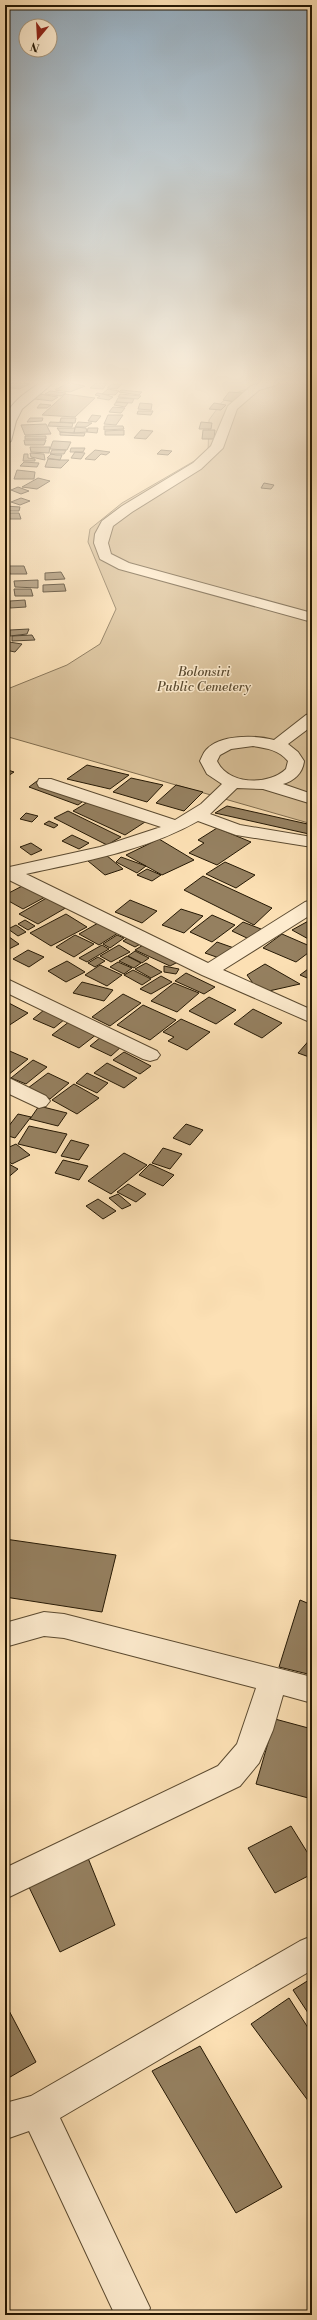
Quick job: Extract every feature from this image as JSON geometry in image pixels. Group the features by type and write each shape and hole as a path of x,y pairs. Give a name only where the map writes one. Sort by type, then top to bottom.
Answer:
{"street":[{"path":"155,491 107,524 102,534 103,551 112,561 124,566 312,618"},
{"path":"277,745 312,718"},
{"path":"264,784 285,778 293,773 296,767 296,761 292,755 277,745 253,741 240,742 224,746 212,752 208,758 208,764 211,770 218,776 233,782 264,784 312,799"},
{"path":"7,873 103,851 176,826 197,815 215,801 233,782"},
{"path":"45,783 176,826"},
{"path":"197,815 236,830 312,842"},
{"path":"7,873 209,971 312,1017"},
{"path":"209,971 312,906"},
{"path":"5,984 150,1054"},
{"path":"5,1082 39,1101"},
{"path":"5,1635 44,1624 64,1626 312,1690"},
{"path":"5,1884 229,1776 248,1753 258,1730 273,1680"},
{"path":"131,2308 22,2115 312,1952"}],"green space":[{"name":"Bolonsiri Public Cemetery","path":"142,491 312,491 312,824 5,736 5,690 67,665 100,644 116,609 88,542 90,529 122,503"}],"building":[{"path":"14,491 28,491 21,494"},
{"path":"21,498 30,501 20,505 11,502"},
{"path":"5,506 20,507 19,511 5,511"},
{"path":"5,513 19,513 21,519 5,519"},
{"path":"8,566 24,566 27,574 10,574"},
{"path":"61,572 65,579 45,580 45,573"},
{"path":"38,580 38,588 15,587 14,581"},
{"path":"64,584 66,591 43,592 43,585"},
{"path":"14,589 31,589 33,596 15,596"},
{"path":"25,600 26,607 10,608 10,601"},
{"path":"29,629 27,634 10,636 10,630"},
{"path":"32,635 35,640 12,641 12,636"},
{"path":"9,642 22,644 15,652 5,650"},
{"path":"87,765 129,775 110,789 67,779"},
{"path":"5,769 14,772 5,778"},
{"path":"131,778 163,785 147,802 113,792"},
{"path":"37,781 86,799 78,805 29,787"},
{"path":"176,785 203,792 184,811 156,803"},
{"path":"91,800 145,822 125,835 73,811"},
{"path":"227,806 312,825 312,830 309,834 215,813"},
{"path":"68,811 121,837 107,845 54,818"},
{"path":"26,813 38,816 32,822 20,819"},
{"path":"49,821 58,825 54,828 44,824"},
{"path":"217,828 251,842 217,865 189,853 204,843 198,840"},
{"path":"72,835 89,843 79,849 62,841"},
{"path":"159,839 194,860 162,875 126,855"},
{"path":"31,843 42,850 31,855 20,847"},
{"path":"106,855 123,869 105,875 88,861"},
{"path":"121,857 146,866 137,873 116,862"},
{"path":"225,862 255,875 236,888 206,874"},
{"path":"147,869 161,875 152,881 137,875"},
{"path":"203,876 272,908 254,925 184,890"},
{"path":"26,884 47,896 23,909 5,899 5,895"},
{"path":"50,896 69,906 38,924 19,914"},
{"path":"130,900 157,911 142,923 115,912"},
{"path":"181,909 203,916 184,933 162,925"},
{"path":"66,914 87,927 51,946 30,933"},
{"path":"212,915 235,925 212,942 190,932"},
{"path":"312,919 312,941 292,930"},
{"path":"25,920 35,926 28,930 18,924"},
{"path":"243,922 261,929 249,939 232,931"},
{"path":"98,923 118,933 99,945 79,934"},
{"path":"16,925 26,932 18,936 8,929"},
{"path":"5,934 19,944 5,951"},
{"path":"282,934 312,947 312,950 296,962 263,948"},
{"path":"75,935 94,944 74,957 56,947"},
{"path":"117,935 124,938 110,948 103,944"},
{"path":"131,936 144,942 135,947 123,941"},
{"path":"148,942 182,960 170,966 135,950"},
{"path":"217,942 234,948 222,959 205,953"},
{"path":"102,945 109,949 87,962 79,958"},
{"path":"119,945 130,952 111,962 100,956"},
{"path":"28,950 44,957 29,967 13,959"},
{"path":"135,951 149,958 142,963 128,956"},
{"path":"127,956 141,963 134,968 119,961"},
{"path":"98,957 105,961 95,967 88,963"},
{"path":"67,961 85,972 66,982 48,971"},
{"path":"118,962 132,968 124,974 110,967"},
{"path":"146,963 162,972 151,978 135,969"},
{"path":"265,964 300,984 260,993 247,975"},
{"path":"100,965 122,975 107,986 85,975"},
{"path":"164,966 179,969 176,974 164,972"},
{"path":"312,966 312,980 300,975"},
{"path":"133,970 151,979 142,985 124,975"},
{"path":"186,973 215,987 204,994 175,981"},
{"path":"161,976 172,982 151,994 140,989"},
{"path":"82,982 113,990 104,1001 73,993"},
{"path":"174,983 199,993 177,1012 151,1001"},
{"path":"123,994 141,1003 110,1026 92,1017"},
{"path":"209,997 236,1010 216,1024 189,1011"},
{"path":"5,1001 28,1013 5,1028"},
{"path":"143,1005 176,1020 150,1040 117,1025"},
{"path":"253,1009 282,1023 262,1038 234,1024"},
{"path":"44,1010 65,1019 54,1028 33,1019"},
{"path":"181,1019 210,1032 187,1050 168,1041 174,1037 163,1032"},
{"path":"70,1021 97,1034 79,1048 52,1035"},
{"path":"101,1037 122,1046 111,1056 90,1046"},
{"path":"312,1037 312,1058 298,1053"},
{"path":"5,1049 28,1059 8,1075 5,1074"},
{"path":"124,1052 151,1066 140,1074 113,1060"},
{"path":"33,1060 47,1067 26,1084 11,1078"},
{"path":"107,1063 137,1078 124,1088 94,1073"},
{"path":"48,1073 69,1083 50,1099 28,1088"},
{"path":"87,1073 108,1083 97,1093 76,1083"},
{"path":"74,1084 99,1098 77,1114 52,1100"},
{"path":"39,1106 67,1113 58,1126 30,1119"},
{"path":"18,1114 31,1117 15,1138 5,1135 5,1131"},
{"path":"186,1124 203,1130 190,1145 173,1138"},
{"path":"29,1126 67,1134 56,1153 18,1144"},
{"path":"71,1140 89,1145 79,1160 61,1156"},
{"path":"16,1144 30,1155 12,1164 5,1158 5,1149"},
{"path":"163,1148 182,1154 170,1169 152,1163"},
{"path":"124,1153 147,1165 111,1194 88,1181"},
{"path":"63,1160 88,1166 79,1180 55,1173"},
{"path":"5,1162 18,1169 5,1180"},
{"path":"150,1164 174,1175 163,1186 139,1175"},
{"path":"128,1184 146,1194 136,1202 117,1192"},
{"path":"118,1194 131,1205 122,1209 109,1198"},
{"path":"98,1199 116,1211 103,1219 86,1206"},
{"path":"5,1539 116,1555 102,1612 5,1597"},
{"path":"300,1600 312,1605 312,1675 279,1667"},
{"path":"275,1719 312,1729 312,1799 256,1784"},
{"path":"291,1826 312,1860 312,1874 275,1893 248,1848"},
{"path":"88,1858 115,1925 60,1952 28,1885"},
{"path":"312,1978 312,2019 293,1990"},
{"path":"289,1998 312,2034 312,2106 251,2024"},
{"path":"5,2003 36,2062 5,2080"},
{"path":"200,2046 282,2187 236,2213 152,2071"}]}
